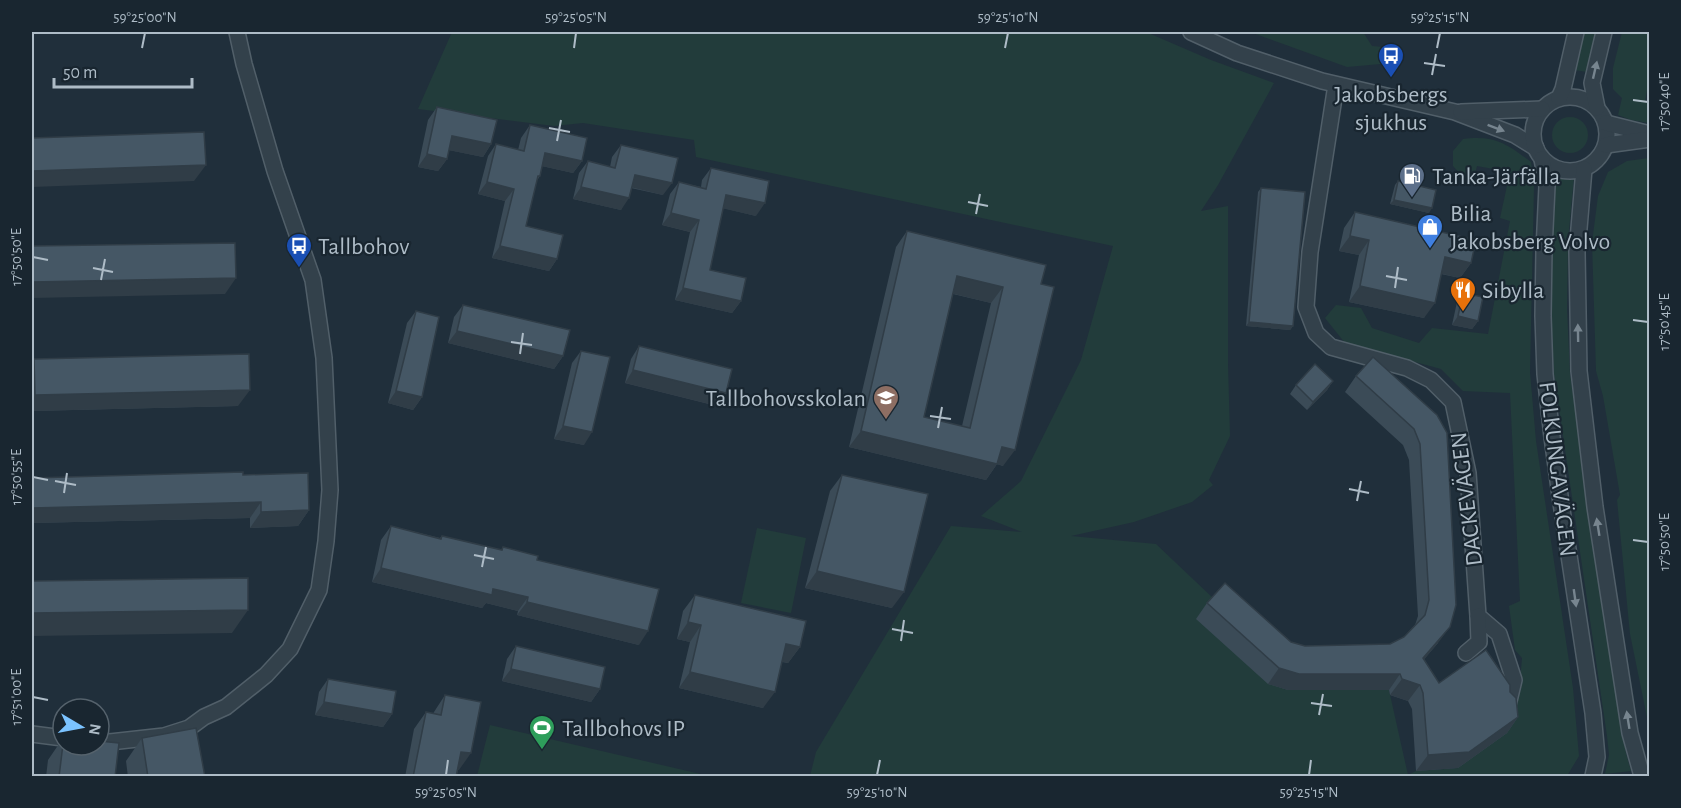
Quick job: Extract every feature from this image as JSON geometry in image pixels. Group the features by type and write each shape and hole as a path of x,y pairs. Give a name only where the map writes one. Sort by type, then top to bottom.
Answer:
{"street":[{"path":"111,742 164,736 189,728 204,717 226,707 266,675 290,649 319,590 330,490 324,357 313,280 275,171 237,32"},
{"path":"1191,32 1237,53 1336,85 1455,112 1515,135 1550,165 1562,170 1575,171 1584,169 1597,160 1606,145 1606,123 1597,108 1592,83 1604,32"},
{"path":"1559,98 1576,32"},
{"name":"DACKEVÄGEN","path":"1336,85 1310,252 1306,307 1316,333 1331,347 1407,368 1431,380 1453,402 1468,473 1478,616 1479,642 1466,653"},
{"path":"1539,154 1533,141 1533,128 1535,120 1548,104 1559,98 1578,98 1597,108"},
{"path":"1455,112 1542,109"},
{"path":"1606,123 1650,134"},
{"path":"1606,145 1650,139"},
{"name":"FOLKUNGAVÄGEN","path":"1539,154 1547,186 1544,272 1545,374 1561,503 1593,713 1597,757 1593,777"},
{"name":"FOLKUNGAVÄGEN","path":"1584,169 1577,252 1579,371 1595,507 1630,733 1642,777"},
{"path":"1478,616 1499,634 1514,680 1508,705"},
{"path":"189,728 191,747"},
{"path":"32,734 51,736"}],"green space":[{"path":"452,32 1146,32 1211,60 1274,83 1218,185 1201,211 1228,206 1230,436 1209,480 1213,485 1192,502 1134,522 1071,536 1156,544 1214,599 1288,690 1389,690 1408,775 1416,771 1458,768 1519,692 1522,658 1515,650 1509,606 1520,601 1510,393 1463,391 1441,369 1345,343 1325,318 1336,305 1361,308 1372,328 1419,343 1432,328 1488,334 1510,221 1500,218 1510,172 1477,166 1474,178 1464,178 1453,166 1453,151 1463,139 1474,138 1500,142 1515,150 1531,162 1534,187 1530,372 1536,441 1573,688 1579,756 1567,776 810,776 816,752 951,526 1022,532 981,516 1021,481 1081,360 1113,246 696,157 694,140 583,123 554,126 418,109"},
{"path":"1250,32 1363,32 1372,46 1394,48 1392,63 1347,67"},
{"path":"1584,32 1597,32 1587,72 1575,70"},
{"path":"1622,32 1649,32 1649,79 1645,102 1649,103 1649,123 1618,115 1622,98 1613,89 1613,68"},
{"path":"1570,117 1582,123 1588,135 1582,147 1570,153 1558,147 1552,135 1558,123"},
{"path":"1650,158 1649,727 1630,634 1617,500 1620,495 1603,396 1596,371 1592,243 1598,196 1608,172 1627,161"},
{"path":"1554,175 1574,177 1568,241 1567,309 1570,374 1617,698 1631,771 1605,774 1609,755 1607,736 1554,374 1549,273"},
{"path":"757,528 806,538 791,613 741,603"},
{"name":"Tallbohovs IP","path":"490,725 709,776 477,776"}],"building":[{"path":"437,107 497,120 491,144 452,136 447,159 427,154"},
{"path":"530,125 587,138 582,161 545,153 540,176 538,176 526,226 563,235 557,259 500,246 514,189 487,182 496,144 524,151"},
{"path":"204,132 206,165 32,171 32,138"},
{"path":"621,145 678,158 672,183 635,175 629,198 581,187 588,161 615,168"},
{"path":"711,168 769,181 765,203 726,195 710,270 746,278 741,301 683,288 699,220 671,213 679,182 706,189"},
{"path":"1398,181 1436,190 1432,208 1394,200"},
{"path":"1261,188 1305,192 1293,326 1249,322"},
{"path":"1355,212 1476,240 1471,263 1445,257 1435,303 1360,286 1369,240 1350,236"},
{"path":"907,231 1046,265 1041,284 1054,287 1015,450 1002,447 997,464 861,431","holes":["957,276 1003,287 970,428 924,417"]},
{"path":"235,243 236,278 32,282 32,246"},
{"path":"1463,293 1483,297 1478,321 1458,316"},
{"path":"463,305 570,330 563,356 457,331"},
{"path":"416,311 439,317 422,397 396,391"},
{"path":"639,346 732,369 726,393 633,370"},
{"path":"581,351 610,357 592,432 563,426"},
{"path":"249,354 250,390 35,395 34,359"},
{"path":"1373,357 1437,415 1447,433 1456,605 1450,627 1423,658 1439,683 1486,650 1510,685 1510,692 1516,698 1518,717 1469,752 1428,755 1423,693 1420,685 1402,679 1400,674 1299,674 1279,668 1207,603 1225,583 1291,642 1305,646 1390,644 1404,637 1425,615 1429,600 1420,444 1414,429 1356,376"},
{"path":"1315,364 1333,381 1313,402 1296,385"},
{"path":"243,472 243,475 308,473 309,510 261,512 261,502 32,508 32,478"},
{"path":"842,475 928,494 904,592 817,571"},
{"path":"391,526 441,539 442,536 502,550 503,547 538,556 537,560 659,589 648,631 527,602 528,597 493,589 492,595 381,568"},
{"path":"248,578 248,610 32,613 32,581"},
{"path":"695,595 806,621 800,647 786,644 775,692 690,672 701,625 688,622"},
{"path":"516,646 605,667 600,689 511,669"},
{"path":"328,679 396,691 392,714 324,702"},
{"path":"445,695 481,702 471,753 461,752 456,777 413,777 426,712 441,715"},
{"path":"196,728 205,777 148,777 142,738"},
{"path":"111,742 119,743 115,777 59,777 61,757 111,757"}],"place":[{"name":"Jakobsbergs sjukhus","path":"1391,79"},
{"name":"Tanka-Järfälla","path":"1412,199"},
{"name":"Bilia Jakobsberg Volvo","path":"1430,250"},
{"name":"Tallbohov","path":"299,269"},
{"name":"Sibylla","path":"1463,313"},
{"name":"Tallbohovsskolan","path":"886,421"},
{"name":"Tallbohovs IP","path":"542,751"}]}
